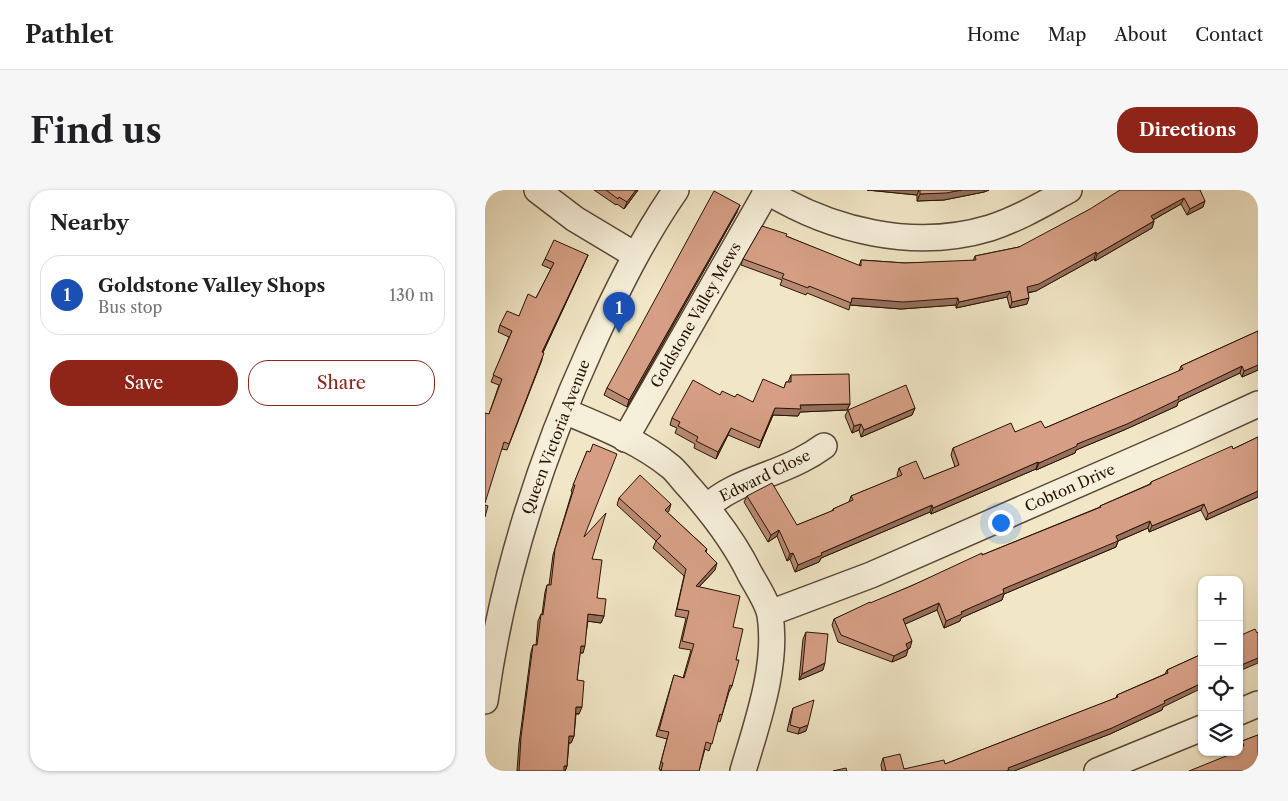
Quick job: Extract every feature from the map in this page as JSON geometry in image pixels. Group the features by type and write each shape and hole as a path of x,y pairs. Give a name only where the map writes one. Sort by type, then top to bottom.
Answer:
{"street":[{"path":"537,190 575,219 635,255"},
{"name":"Queen Victoria Avenue","path":"485,701 489,673 495,586 524,519 547,453 594,340 635,255 676,190"},
{"path":"766,191 805,212 845,227 869,232 917,237 941,236 989,228 1014,219 1069,190"},
{"name":"Goldstone Valley Mews","path":"625,439 766,191"},
{"name":"Cobton Drive","path":"770,613 871,575 1258,404"},
{"path":"564,411 625,439 672,468 728,534 770,613 771,637 766,688 743,771"},
{"name":"Edward Close","path":"707,507 713,500 730,491 802,460 825,446"},
{"path":"1241,711 1258,704"},
{"path":"1097,771 1198,730"}],"building":[{"path":"606,190 636,190 627,202 619,197 618,199"},
{"path":"920,190 962,190 920,194"},
{"path":"1120,190 1200,190 1205,201 1190,209 1184,198 1151,216 1154,221 1097,254 1096,252 1039,284 1027,287 1029,298 1012,302 1010,291 959,302 958,298 903,302 852,298 851,303 809,286 808,288 782,278 784,274 743,259 762,226 787,234 786,236 861,266 861,260 905,263 976,260 975,256 1019,247 1090,209"},
{"path":"714,191 740,205 629,400 607,388"},
{"path":"554,240 588,255 542,352 544,353 509,444 504,442 485,503 485,413 489,414 502,379 493,375 512,331 500,325 507,311 519,316 528,294 536,298 554,263 545,259"},
{"path":"1258,331 1258,365 1244,371 1242,366 1127,424 1077,444 1077,446 1039,463 933,508 932,505 821,553 822,555 798,565 793,553 790,554 779,530 771,535 747,496 772,483 797,525 853,500 851,496 902,475 899,468 916,461 924,479 959,465 953,448 1011,423 1015,432 1041,421 1045,428 1183,369 1181,366"},
{"path":"849,374 850,404 800,405 801,409 775,408 761,441 731,428 718,452 696,441 698,437 678,426 680,422 672,418 693,380 720,395 722,391 735,397 737,394 753,402 763,379 784,388 786,382 791,382 791,375"},
{"path":"906,385 915,408 864,430 861,424 854,426 848,410"},
{"path":"1258,437 1258,491 1208,514 1204,504 1152,526 1150,521 1116,536 1118,541 1003,589 1004,593 961,612 962,614 946,621 939,603 903,619 912,641 906,644 908,649 894,656 841,635 834,619 982,553 982,555 1101,507 1151,484 1151,482 1232,446 1233,449"},
{"path":"593,444 617,454 584,537 606,513 592,559 602,560 597,598 606,599 604,616 588,614 585,646 581,646 577,680 584,681 582,707 576,707 574,736 569,736 567,766 564,766 564,771 519,771 521,737 533,645 537,645 547,585 551,585 555,549 575,485 573,485 587,451 590,452"},
{"path":"640,475 671,504 665,510 707,549 705,551 717,563 696,586 740,596 733,627 743,629 736,660 739,660 722,715 720,714 712,744 706,742 699,771 661,771 663,763 661,762 669,732 659,730 674,675 684,678 694,644 682,641 689,611 677,609 686,569 656,541 661,536 619,498"},
{"path":"485,505 488,506 485,517"},
{"path":"1255,629 1258,632 1258,658 1243,664 1243,634"},
{"path":"806,632 828,634 825,663 802,674"},
{"path":"1198,656 1198,685 1112,728 1008,768 1009,770 886,771 883,758 900,754 904,769 944,760 945,764 1118,697 1117,695 1168,673 1167,670"},
{"path":"814,700 808,725 800,728 790,725 793,708"},
{"path":"1258,735 1258,771 1189,771 1226,756 1243,756 1243,741"},
{"path":"846,768 847,771 833,771"}],"place":[{"name":"Goldstone Valley Shops","path":"619,333"}]}
